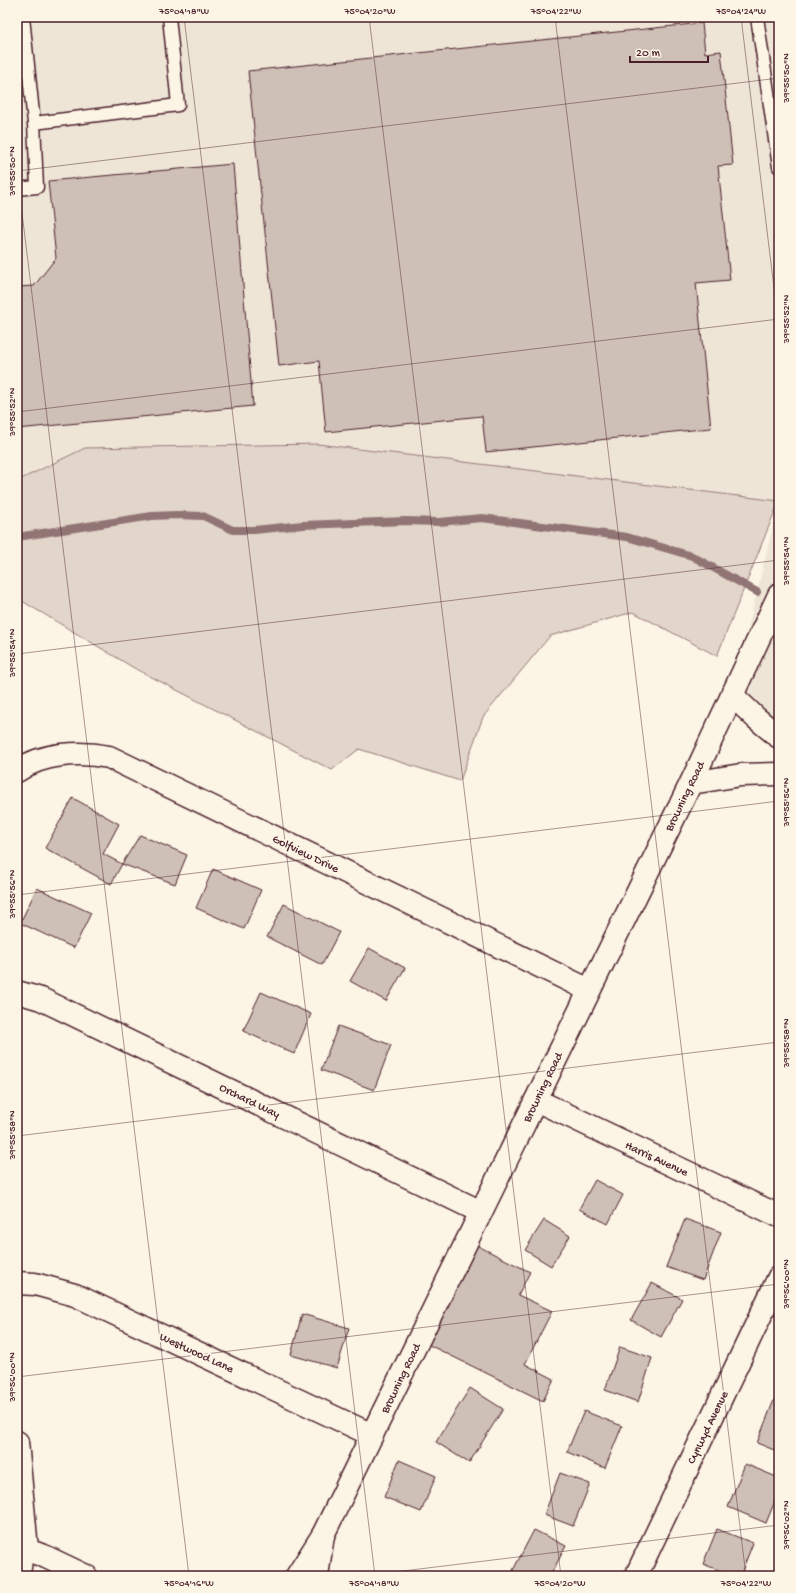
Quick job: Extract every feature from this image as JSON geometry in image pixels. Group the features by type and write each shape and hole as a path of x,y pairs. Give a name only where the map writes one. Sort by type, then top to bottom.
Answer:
{"main road":[{"name":"Browning Road","path":"297,1576 323,1535 536,1100 779,595"},
{"path":"732,695 779,737"},
{"name":"Golfview Drive","path":"17,771 37,762 56,756 88,754 109,758 589,990"},
{"path":"690,782 742,775 779,774"},
{"name":"Orchard Way","path":"17,992 46,1002 481,1212"},
{"name":"Harris Avenue","path":"536,1100 779,1216"},
{"name":"Cynwyd Avenue","path":"636,1576 779,1277"},
{"name":"Westwood Lane","path":"17,1283 35,1284 75,1295 372,1435"},
{"path":"17,1442 22,1547 86,1576"},
{"path":"317,1576 323,1535"}],"lane":[{"path":"17,189 37,187 34,123 23,17"},
{"path":"34,123 178,105 169,17"},
{"path":"757,17 779,167"},
{"path":"22,1547 25,1568 22,1576"}],"shaded area":[{"path":"17,17 779,17 779,501 85,448 17,481"},
{"path":"318,444 779,501 717,656 633,612 550,636 483,717 460,781 359,749 332,770 134,668 17,598 17,481 85,448"},
{"path":"779,501 779,737 732,695"}],"building":[{"path":"702,23 705,53 721,51 733,165 718,166 730,280 696,283 711,428 486,452 482,416 326,432 319,361 279,366 248,71"},
{"path":"233,164 253,406 17,429 17,287 34,286 56,258 48,181"},
{"path":"73,798 119,824 103,854 122,864 111,884 45,848"},
{"path":"140,835 187,855 175,884 122,864"},
{"path":"213,869 261,890 244,929 196,908"},
{"path":"37,888 91,913 74,948 20,923"},
{"path":"284,904 339,932 322,965 267,937"},
{"path":"369,948 405,968 386,1001 350,981"},
{"path":"261,992 311,1014 294,1054 243,1031"},
{"path":"338,1026 391,1045 374,1090 321,1070"},
{"path":"595,1180 623,1195 608,1224 579,1209"},
{"path":"685,1219 721,1232 703,1280 666,1267"},
{"path":"544,1220 570,1236 551,1266 525,1250"},
{"path":"472,1243 530,1272 518,1295 552,1311 525,1364 554,1379 543,1401 423,1342"},
{"path":"652,1283 682,1299 661,1337 631,1320"},
{"path":"302,1314 349,1328 337,1368 291,1355"},
{"path":"620,1347 652,1358 638,1402 605,1390"},
{"path":"470,1388 503,1409 469,1463 436,1442"},
{"path":"774,1400 779,1402 779,1452 757,1443"},
{"path":"584,1411 622,1426 605,1468 567,1452"},
{"path":"399,1460 436,1476 421,1512 384,1497"},
{"path":"745,1464 779,1478 779,1491 766,1523 728,1507"},
{"path":"560,1473 590,1484 573,1526 544,1515"},
{"path":"717,1529 753,1543 740,1576 734,1576 703,1564"},
{"path":"534,1530 566,1546 550,1576 510,1576"}],"waterway":[{"path":"17,537 152,516 176,515 203,516 233,530 254,530 303,525 405,521 439,522 482,518 627,537 692,556 757,592"}]}
